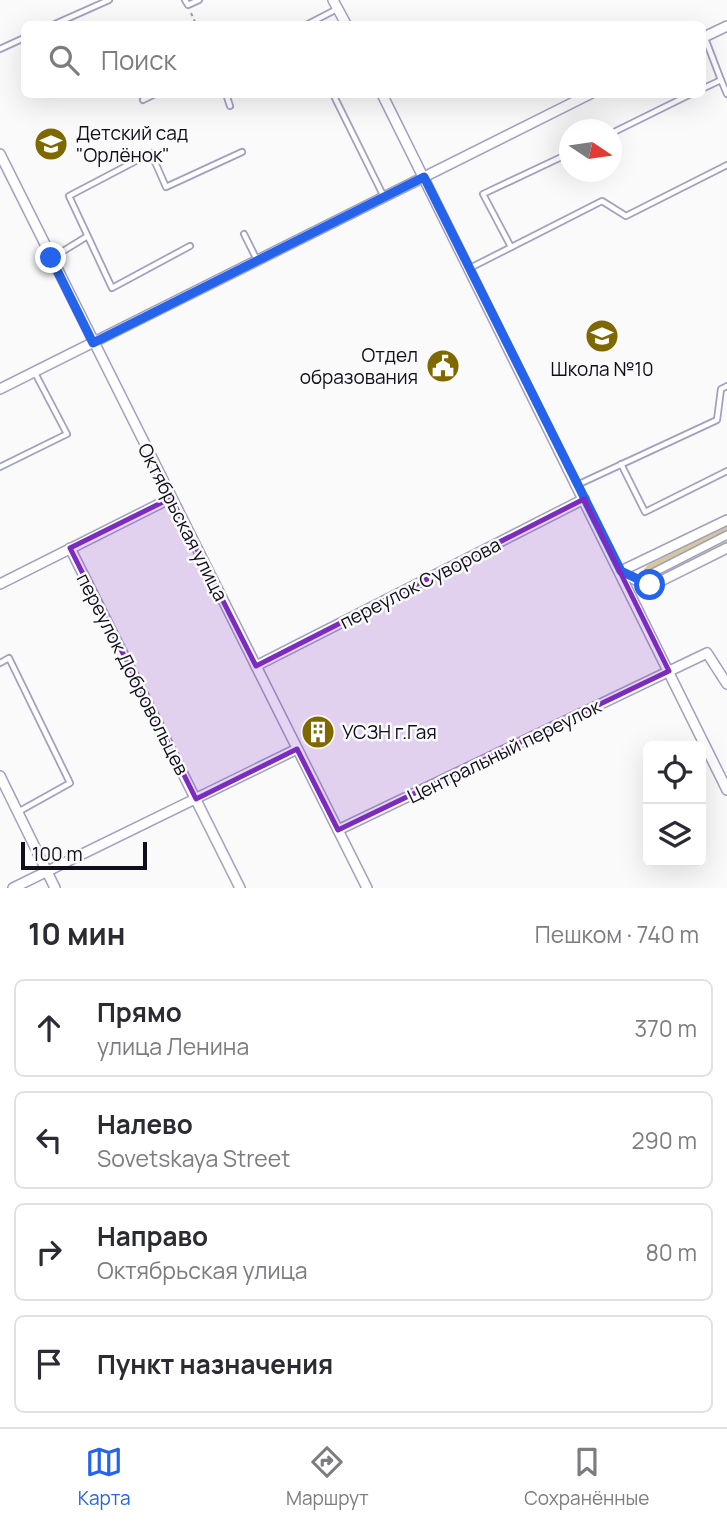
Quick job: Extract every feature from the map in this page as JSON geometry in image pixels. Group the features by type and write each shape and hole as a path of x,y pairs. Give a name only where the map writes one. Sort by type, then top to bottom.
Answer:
{"street":[{"path":"336,4 344,21"},
{"path":"706,37 727,26"},
{"path":"384,98 621,571 727,790"},
{"path":"0,389 582,98"},
{"name":"Октябрьская улица","path":"0,154 367,888"},
{"path":"0,584 171,498"},
{"name":"переулок Суворова","path":"256,666 584,499"},
{"path":"621,571 727,520"},
{"path":"637,581 727,536"},
{"name":"переулок Добровольцев","path":"70,548 240,888"},
{"path":"621,571 637,581 655,584 727,548"},
{"name":"Центральный переулок","path":"338,831 707,653 727,684"},
{"path":"13,888 297,749"},
{"path":"0,776 55,888"}],"lane":[{"path":"62,21 109,0"},
{"path":"186,3 199,0"},
{"path":"312,21 336,4"},
{"path":"0,50 21,40"},
{"path":"706,43 727,94"},
{"path":"706,87 721,80"},
{"path":"143,100 147,98"},
{"path":"227,98 230,106"},
{"path":"335,98 384,198"},
{"path":"622,128 683,98"},
{"path":"190,246 112,288 69,196 150,153 166,187 242,152"},
{"path":"511,247 484,194 559,158"},
{"path":"469,268 602,201 626,216 727,165"},
{"path":"244,234 257,261"},
{"path":"51,258 86,237"},
{"path":"0,467 67,433 35,372"},
{"path":"577,485 717,420 721,389 727,386"},
{"path":"621,464 645,512 727,471"},
{"path":"0,663 9,658 70,783 18,812"}],"path":[{"path":"186,3 195,21"}],"highlighted area":[{"path":"171,498 256,666 584,499 669,671 338,830 297,749 196,799 70,548"}],"shaded area":[{"path":"727,525 727,546 657,581 644,577 644,569 648,565"}],"place":[{"name":"Детский сад \"Орлёнок\"","path":"51,144"},
{"name":"Школа №10","path":"602,336"},
{"name":"Отдел образования","path":"443,366"},
{"name":"УСЗН г.Гая","path":"318,732"}],"route":[{"path":"51,258 93,343 424,177 621,571 650,585"}]}
